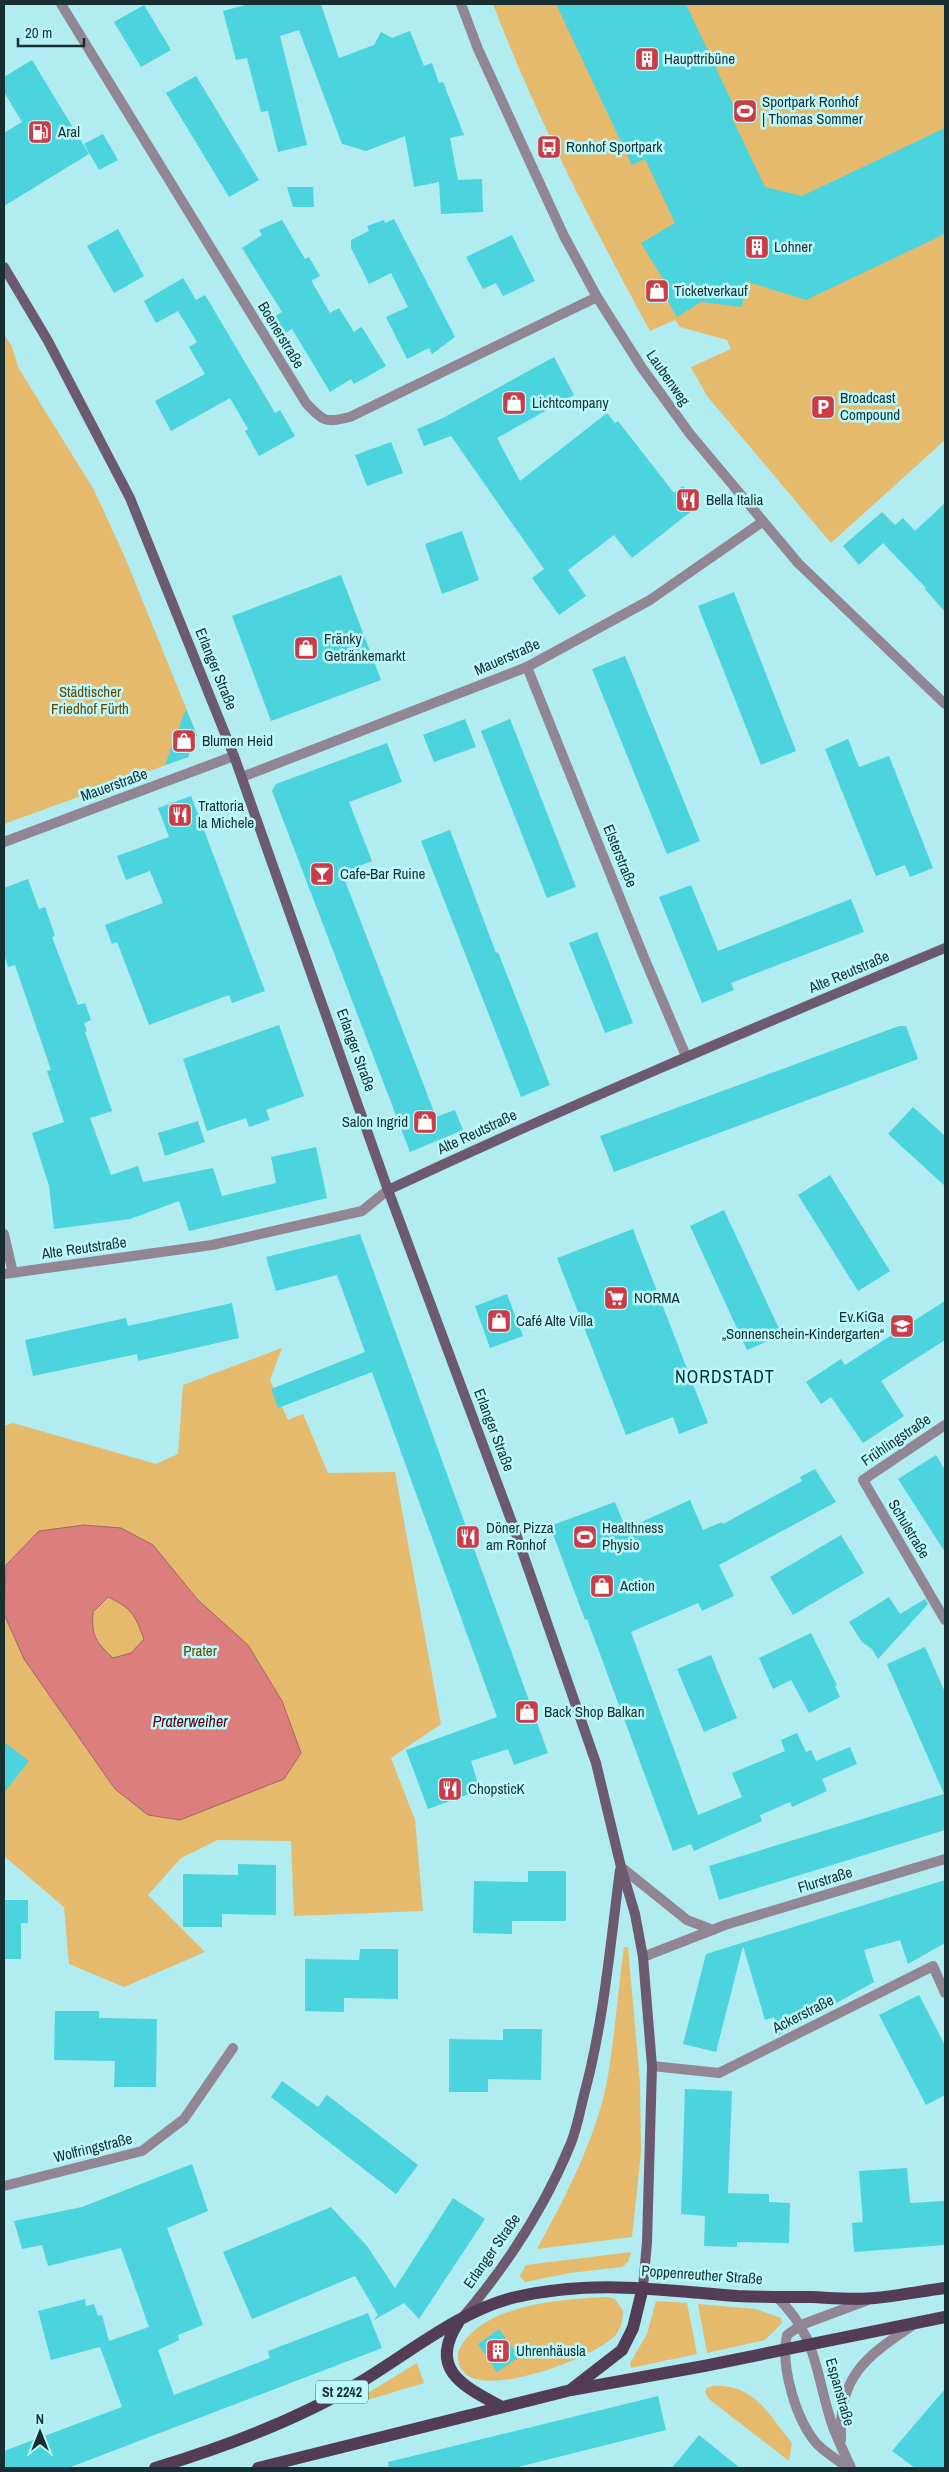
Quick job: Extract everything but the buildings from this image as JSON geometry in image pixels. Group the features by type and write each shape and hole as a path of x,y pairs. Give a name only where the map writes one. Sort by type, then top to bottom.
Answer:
{"main road":[{"name":"Erlanger Straße","path":"4,267 48,341 130,498 234,756 388,1190 514,1528 596,1763 621,1867 633,1906 643,1957 652,2066 644,2287"},
{"name":"Alte Reutstraße","path":"388,1190 504,1136 686,1056 945,948"},
{"name":"Erlanger Straße","path":"155,2468 257,2433 320,2404 358,2383 461,2319 488,2288 532,2224 572,2142 596,2048 621,1867"},
{"name":"Poppenreuther Straße","path":"461,2319 513,2298 554,2289 587,2286 644,2287 739,2296 874,2298 945,2288"},
{"name":"St 2242","path":"258,2468 500,2406 571,2390 622,2350 633,2328 644,2287"},
{"path":"571,2390 704,2366 809,2343 945,2317"},
{"name":"St 2242","path":"461,2319 448,2338 446,2350 448,2364 455,2378 464,2386 500,2406"}],"street":[{"name":"Boenerstraße","path":"61,4 306,403 320,418 328,422 350,417 596,297"},
{"name":"Laubenweg","path":"461,4 478,49 520,145 564,236 596,297 642,368 690,434 798,563 945,704"},
{"name":"Mauerstraße","path":"242,777 527,667 650,600 762,522"},
{"name":"Elsterstraße","path":"527,667 642,955 686,1056"},
{"name":"Mauerstraße","path":"4,842 234,756"},
{"name":"Alte Reutstraße","path":"8,1273 212,1245 362,1211 388,1190"},
{"path":"4,1234 8,1273"},
{"name":"Frühlingstraße","path":"863,1480 945,1425"},
{"name":"Schulstraße","path":"863,1480 945,1620"},
{"name":"Flurstraße","path":"643,1957 713,1930 945,1859"},
{"path":"621,1867 686,1920 713,1930"},
{"name":"Ackerstraße","path":"652,2066 719,2073 934,1966 945,1993"},
{"name":"Wolfringstraße","path":"4,2186 142,2151 184,2119 233,2048"},
{"name":"Espanstraße","path":"776,2296 792,2311 809,2343 819,2372 830,2418 849,2468"},
{"path":"784,2349 787,2335 801,2325 874,2298"},
{"path":"842,2446 841,2413 852,2378 865,2360 915,2324"},
{"name":"Espanstraße","path":"784,2349 788,2378 800,2414 817,2444 849,2468"}],"green space":[{"name":"Sportpark Ronhof | Thomas Sommer","path":"493,4 945,4 945,440 831,543 707,396 691,367 731,349 727,340 680,327 675,320 650,331 607,252 566,170 528,88"},
{"name":"Städtischer Friedhof Fürth","path":"4,334 12,347 19,369 94,490 124,555 197,735 188,757 4,824"},
{"name":"Prater","path":"282,1348 270,1380 288,1420 303,1414 328,1473 395,1472 441,1724 391,1758 415,1820 423,1911 294,1916 291,1841 218,1840 181,1858 148,1895 205,1952 124,1987 69,1964 64,1907 4,1856 4,1426 13,1423 156,1464 178,1454 183,1385"},
{"path":"624,1947 628,1947 640,2083 641,2153 632,2237 537,2249 579,2165 603,2099 608,2076"},
{"path":"631,2252 628,2262 622,2267 570,2273 525,2282 520,2276 526,2265"},
{"path":"607,2297 615,2299 623,2311 620,2327 615,2336 586,2354 543,2371 499,2380 480,2380 467,2375 460,2366 458,2359 460,2348 471,2333 505,2313 547,2302"},
{"path":"656,2301 687,2303 697,2354 631,2368 630,2363 647,2334"},
{"path":"698,2304 756,2309 781,2318 782,2323 765,2340 707,2353"},
{"path":"417,2363 424,2383 354,2404 353,2402"},
{"path":"727,2386 739,2390 759,2403 792,2443 789,2461 709,2399 705,2392 707,2388"}],"water":[{"name":"Praterweiher","path":"84,1525 121,1528 153,1545 198,1600 248,1645 282,1701 301,1753 284,1779 180,1820 148,1815 115,1789 24,1659 4,1614 6,1565 39,1531","holes":["108,1597 123,1605 132,1613 144,1639 131,1653 113,1658 99,1643 93,1627 93,1612"]}],"place":[{"name":"Haupttribüne","path":"647,59"},
{"name":"Sportpark Ronhof | Thomas Sommer","path":"745,111"},
{"name":"Aral","path":"40,132"},
{"name":"Ronhof Sportpark","path":"549,147"},
{"name":"Lohner","path":"757,247"},
{"name":"Ticketverkauf","path":"657,291"},
{"name":"Lichtcompany","path":"514,403"},
{"name":"Broadcast Compound","path":"823,407"},
{"name":"Bella Italia","path":"688,500"},
{"name":"Fränky Getränkemarkt","path":"306,648"},
{"name":"Blumen Heid","path":"184,741"},
{"name":"Trattoria la Michele","path":"180,815"},
{"name":"Cafe-Bar Ruine","path":"322,874"},
{"name":"Salon Ingrid","path":"425,1122"},
{"name":"NORMA","path":"616,1298"},
{"name":"Café Alte Villa","path":"499,1321"},
{"name":"Ev.KiGa „Sonnenschein-Kindergarten“","path":"902,1326"},
{"name":"Döner Pizza am Ronhof","path":"468,1537"},
{"name":"Healthness Physio","path":"585,1537"},
{"name":"Action","path":"602,1586"},
{"name":"Back Shop Balkan","path":"527,1712"},
{"name":"ChopsticK","path":"450,1789"},
{"name":"Uhrenhäusla","path":"498,2351"}],"district":[{"name":"NORDSTADT","path":"725,1377"}]}
